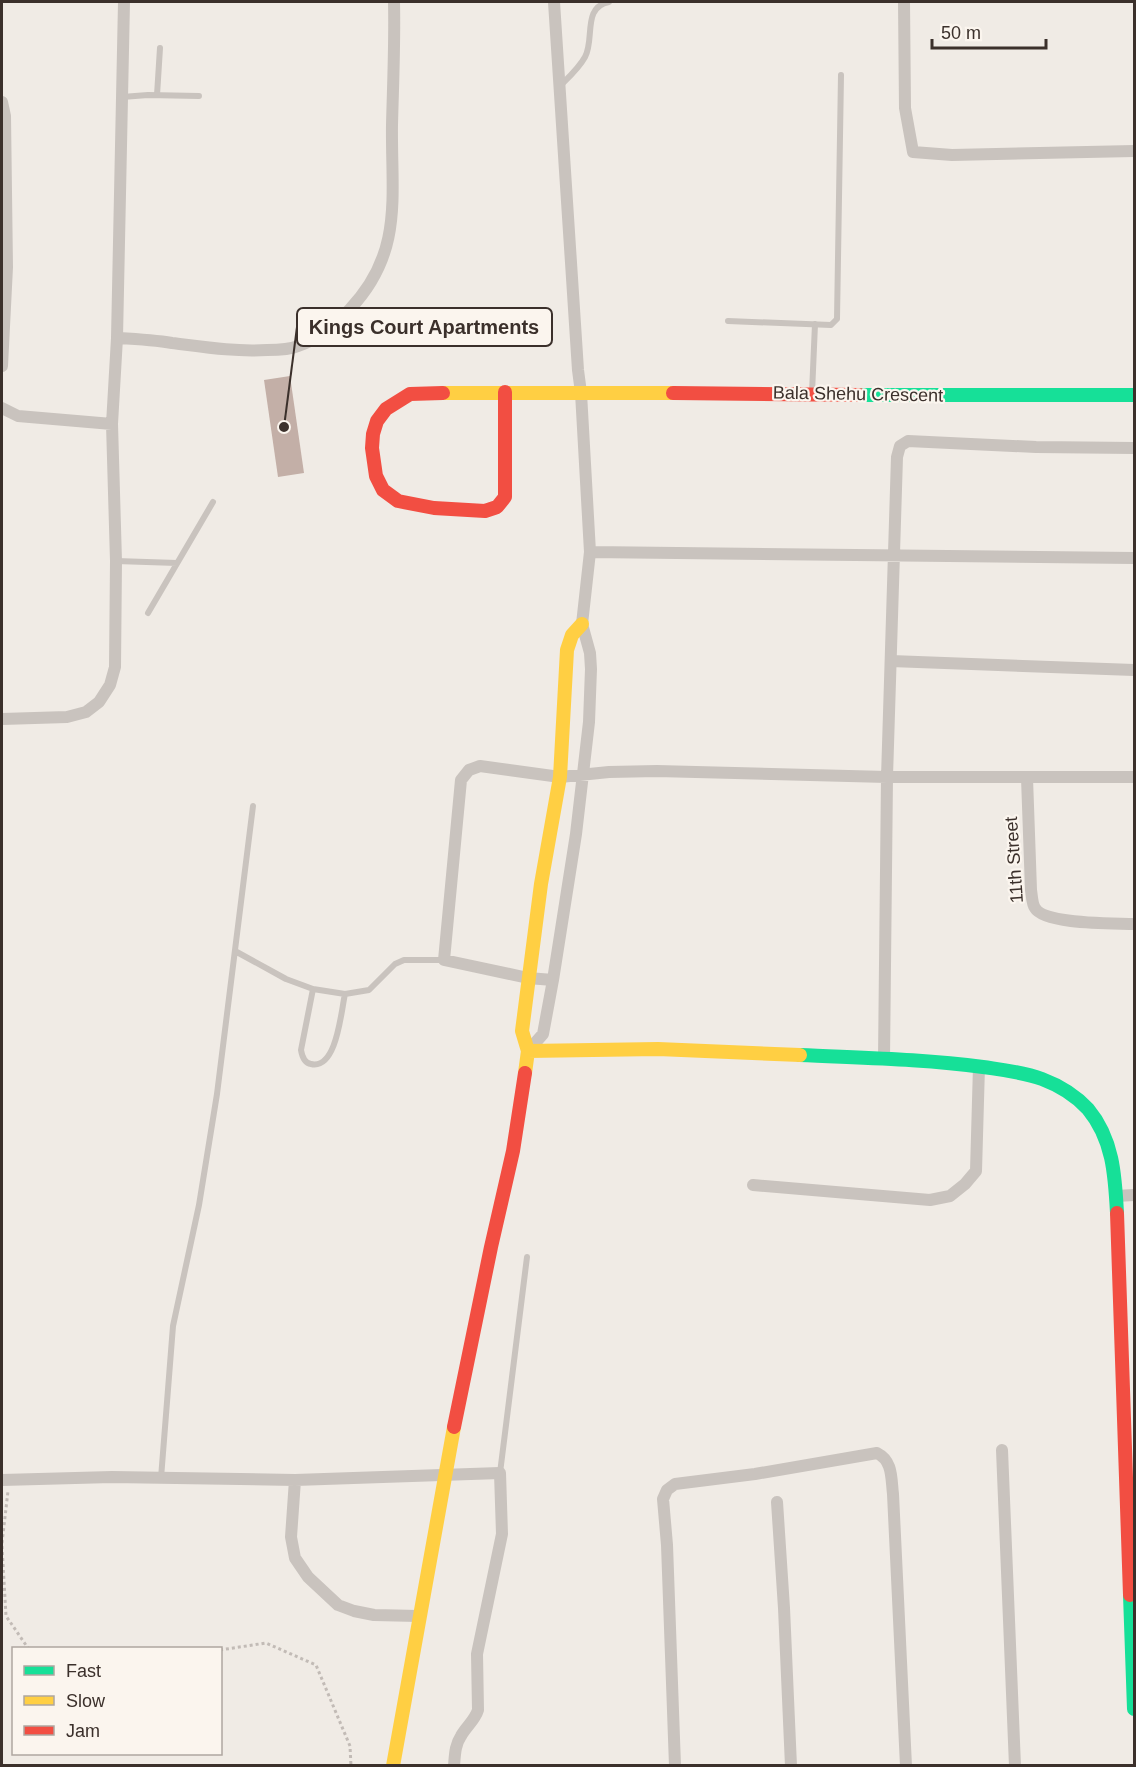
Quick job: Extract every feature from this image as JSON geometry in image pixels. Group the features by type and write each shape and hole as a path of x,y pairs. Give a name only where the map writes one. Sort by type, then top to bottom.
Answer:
{"street":[{"path":"2,719 67,717 86,712 99,702 110,685 115,667 116,561 112,424 117,338 124,2"},
{"path":"117,338 240,351 279,350 298,346 317,336 340,320 361,298 384,256 391,232 394,205 392,133 394,2"},
{"path":"528,1051 543,1034 553,980 584,775 591,669 590,653 582,624 590,552 582,393 578,370 570,266 554,2"},
{"path":"904,2 905,108 913,152 952,156 1134,151"},
{"path":"2,102 5,116 2,366"},
{"path":"505,392 505,498 497,507 485,511 413,505 398,501 383,490 376,476 372,448 377,421 386,409 410,394 505,392"},
{"name":"Bala Shehu Crescent","path":"505,392 898,396 1134,395"},
{"path":"2,408 18,416 112,424"},
{"path":"884,1059 887,777 897,457 900,446 908,441 1036,447 1134,448"},
{"path":"590,552 1134,558"},
{"path":"393,1766 447,1461 513,1151 528,1051 522,1031 528,978 541,884 560,777 567,650 573,635 582,624"},
{"path":"891,661 1134,670"},
{"path":"553,980 528,978 444,960 459,795 463,776 469,770 480,766 560,777 609,772 657,771 887,777 1134,777"},
{"name":"11th Street","path":"1028,778 1031,890 1034,908 1043,915 1062,920 1134,924"},
{"path":"528,1051 658,1049 945,1062 1041,1078 1063,1089 1086,1108 1105,1136 1113,1160 1116,1196 1129,1402 1134,1709"},
{"path":"753,1185 930,1200 950,1196 976,1171 979,1066"},
{"path":"1116,1196 1134,1195"},
{"path":"1002,1450 1015,1766"},
{"path":"675,1766 667,1545 663,1499 667,1490 675,1484 755,1474 877,1453 886,1459 891,1469 906,1766"},
{"path":"6,1480 112,1477 295,1480 500,1473 502,1534 477,1654 478,1710 477,1715 459,1737 455,1749 454,1766"},
{"path":"295,1480 291,1537 295,1558 308,1577 338,1605 354,1611 374,1615 418,1616"},
{"path":"777,1502 791,1766"}],"lane":[{"path":"559,86 586,56 591,16 597,7 609,2"},
{"path":"157,95 160,48"},
{"path":"728,321 831,325 837,319 840,75"},
{"path":"122,98 157,95 199,96"},
{"path":"812,394 815,324"},
{"path":"148,613 213,502"},
{"path":"116,561 177,563"},
{"path":"161,1478 174,1326 199,1204 217,1094 253,806"},
{"path":"235,951 286,979 313,988 345,994 369,990 395,964 404,960 444,960"},
{"path":"313,988 301,1050 302,1057 307,1063 313,1065 320,1064 335,1046 345,994"},
{"path":"500,1473 527,1257"}],"path":[{"path":"6,1480 2,1544 6,1616 27,1647"},
{"path":"222,1650 266,1643 316,1665 350,1746 351,1766"}],"building":[{"path":"290,376 304,473 278,477 264,380"}],"traffic: fast":[{"path":"860,395 1134,395"},
{"path":"800,1055 960,1064 1020,1073 1054,1084 1083,1104 1103,1133 1114,1171 1117,1213"},
{"path":"1130,1595 1134,1709"}],"traffic: slow":[{"path":"443,393 673,393"},
{"path":"525,1073 528,1051 522,1031 541,884 560,777 567,650 572,635 582,624"},
{"path":"528,1051 658,1049 800,1055"},
{"path":"393,1766 454,1427"}],"traffic: jam":[{"path":"443,393 410,394 386,409 377,421 373,434 372,448 376,476 383,490 398,501 434,508 485,511 497,507 505,497 505,392"},
{"path":"673,393 860,395"},
{"path":"454,1427 513,1151 525,1073"},
{"path":"1117,1213 1130,1595"}],"place":[{"name":"Kings Court Apartments","path":"284,427"}]}
